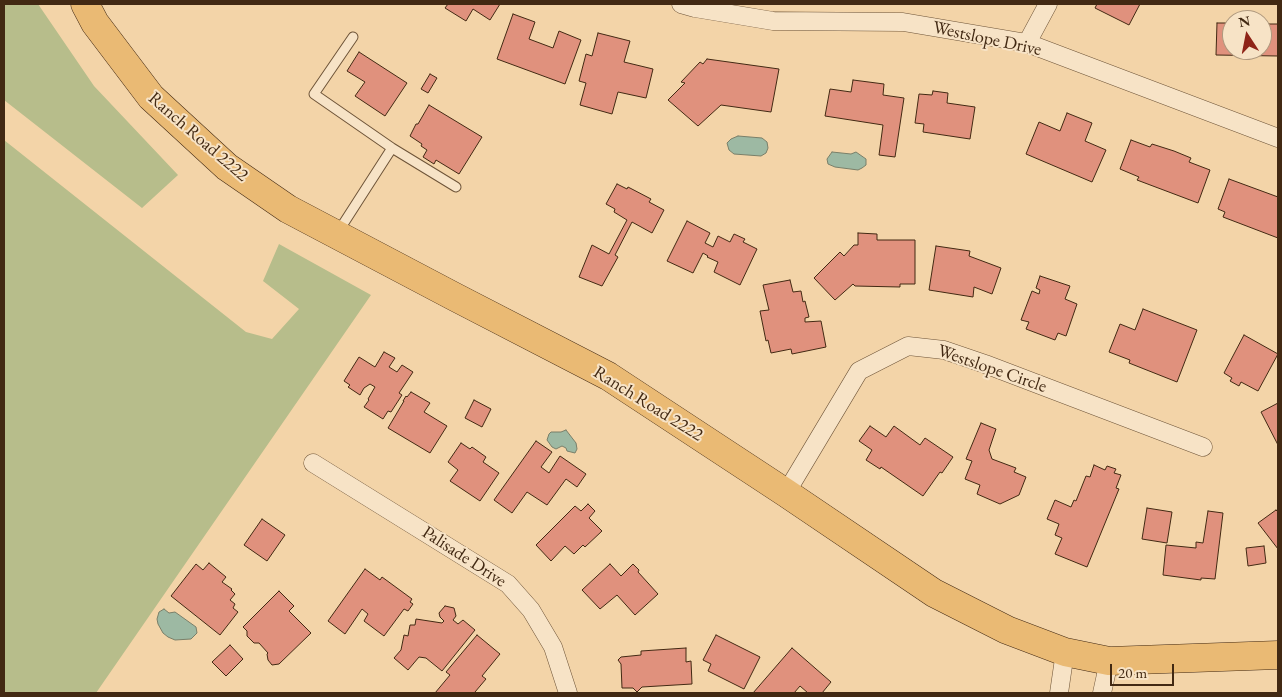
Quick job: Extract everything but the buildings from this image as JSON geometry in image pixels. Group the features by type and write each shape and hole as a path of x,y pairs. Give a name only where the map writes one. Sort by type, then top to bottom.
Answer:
{"main road":[{"name":"Ranch Road 2222","path":"85,4 95,23 151,97 227,167 288,209 608,376 934,593 1007,630 1065,652 1108,661 1278,656"}],"street":[{"name":"Westslope Drive","path":"681,4 773,21 903,22 1027,43 1278,138"},
{"path":"1027,43 1048,4"},
{"name":"Westslope Circle","path":"786,493 859,371 908,346 944,350 985,364 1203,447"},
{"name":"Palisade Drive","path":"313,463 508,584 531,610 552,647 568,693"},
{"path":"1059,693 1065,652"},
{"path":"1102,693 1108,661"}],"lane":[{"path":"353,37 314,94 392,148 456,187"},
{"path":"337,235 392,148"}],"green space":[{"path":"4,4 38,4 94,86 178,175 142,208 4,100"},
{"path":"4,140 246,332 272,339 299,309 263,281 279,244 371,295 96,693 4,693"}],"shaded area":[{"path":"738,136 762,138 767,142 768,148 766,153 761,156 734,154 729,150 727,143"},
{"path":"832,152 851,154 856,152 866,159 866,165 858,170 835,167 828,164 827,159"},
{"path":"566,430 576,443 577,449 575,453 567,451 562,446 556,449 547,440 551,432"},
{"path":"164,609 169,613 175,612 196,627 197,633 191,639 175,640 168,637 163,633 157,619 159,612"}]}
